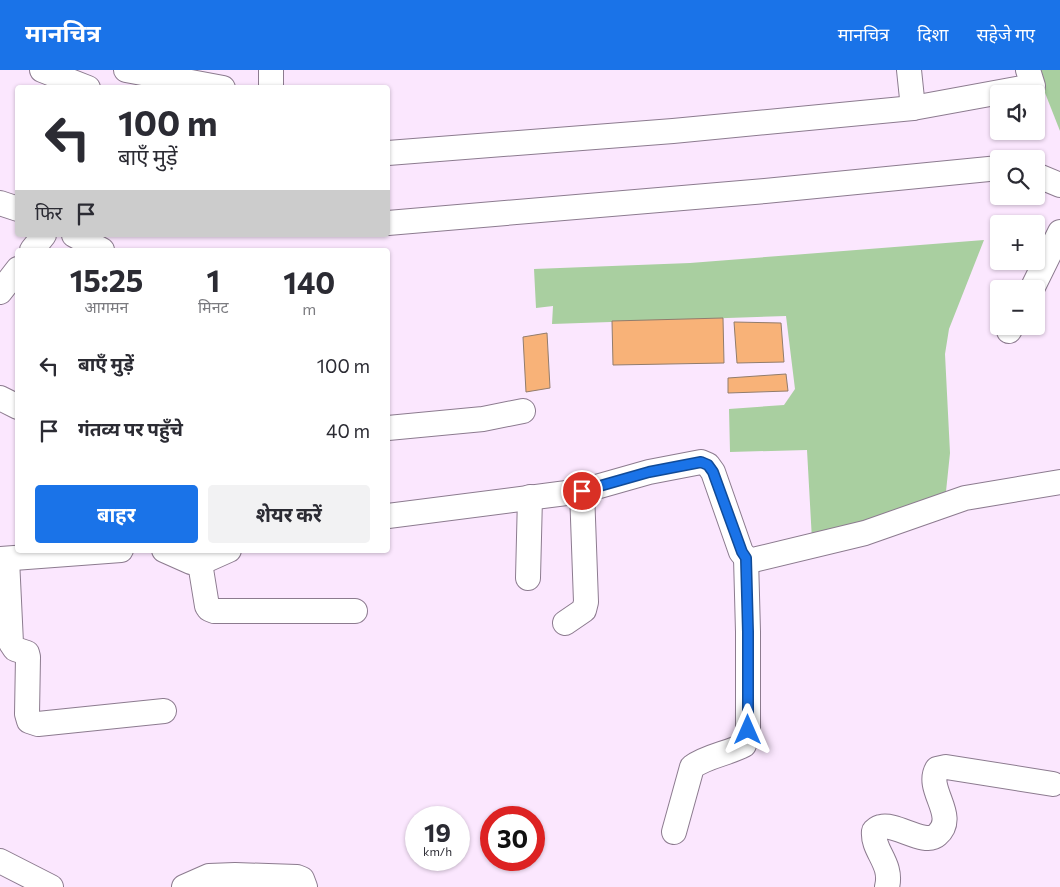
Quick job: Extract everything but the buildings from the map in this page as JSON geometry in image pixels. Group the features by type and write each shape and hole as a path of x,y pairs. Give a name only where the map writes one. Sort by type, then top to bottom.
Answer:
{"street":[{"path":"42,70 80,85"},
{"path":"121,85 126,70 207,85"},
{"path":"271,70 271,85"},
{"path":"910,70 913,108"},
{"path":"390,153 672,131 913,108 1033,86 1028,70"},
{"path":"390,223 755,192 990,169"},
{"path":"1045,179 1060,185"},
{"path":"0,203 15,208"},
{"path":"1044,279 1060,232"},
{"path":"34,248 42,237"},
{"path":"78,237 98,248"},
{"path":"0,265 15,269"},
{"path":"0,292 15,273"},
{"path":"0,398 15,406"},
{"path":"390,428 483,419 522,411"},
{"path":"390,516 582,491 649,472 701,462 708,465 713,472 742,552 746,558 748,730 744,745 733,751 700,761 692,767 674,832"},
{"path":"746,558 753,560 865,533 965,498 1060,482"},
{"path":"564,622 584,610 586,602 582,491"},
{"path":"528,578 530,498"},
{"path":"82,553 4,559 11,643 15,648 27,653 28,657 26,714 29,721 38,724 164,711"},
{"path":"171,553 191,562 200,563 222,553"},
{"path":"200,563 207,606 214,611 355,611"},
{"path":"887,887 886,864 873,839 874,831 881,826 928,838 936,837 944,827 945,817 934,783 937,769 946,767 1053,784"},
{"path":"0,861 51,887"},
{"path":"184,887 209,876 235,875 297,877 302,879 305,887"}],"green space":[{"path":"1036,70 1060,70 1060,131 1045,93 1045,85 1042,85"},
{"path":"984,240 949,329 945,354 950,453 945,501 812,540 807,450 730,452 729,409 784,405 795,389 786,316 552,324 553,306 536,308 534,269 690,263"}],"route":[{"path":"582,491 649,472 701,462 708,465 713,472 742,552 746,558 748,730"}]}
